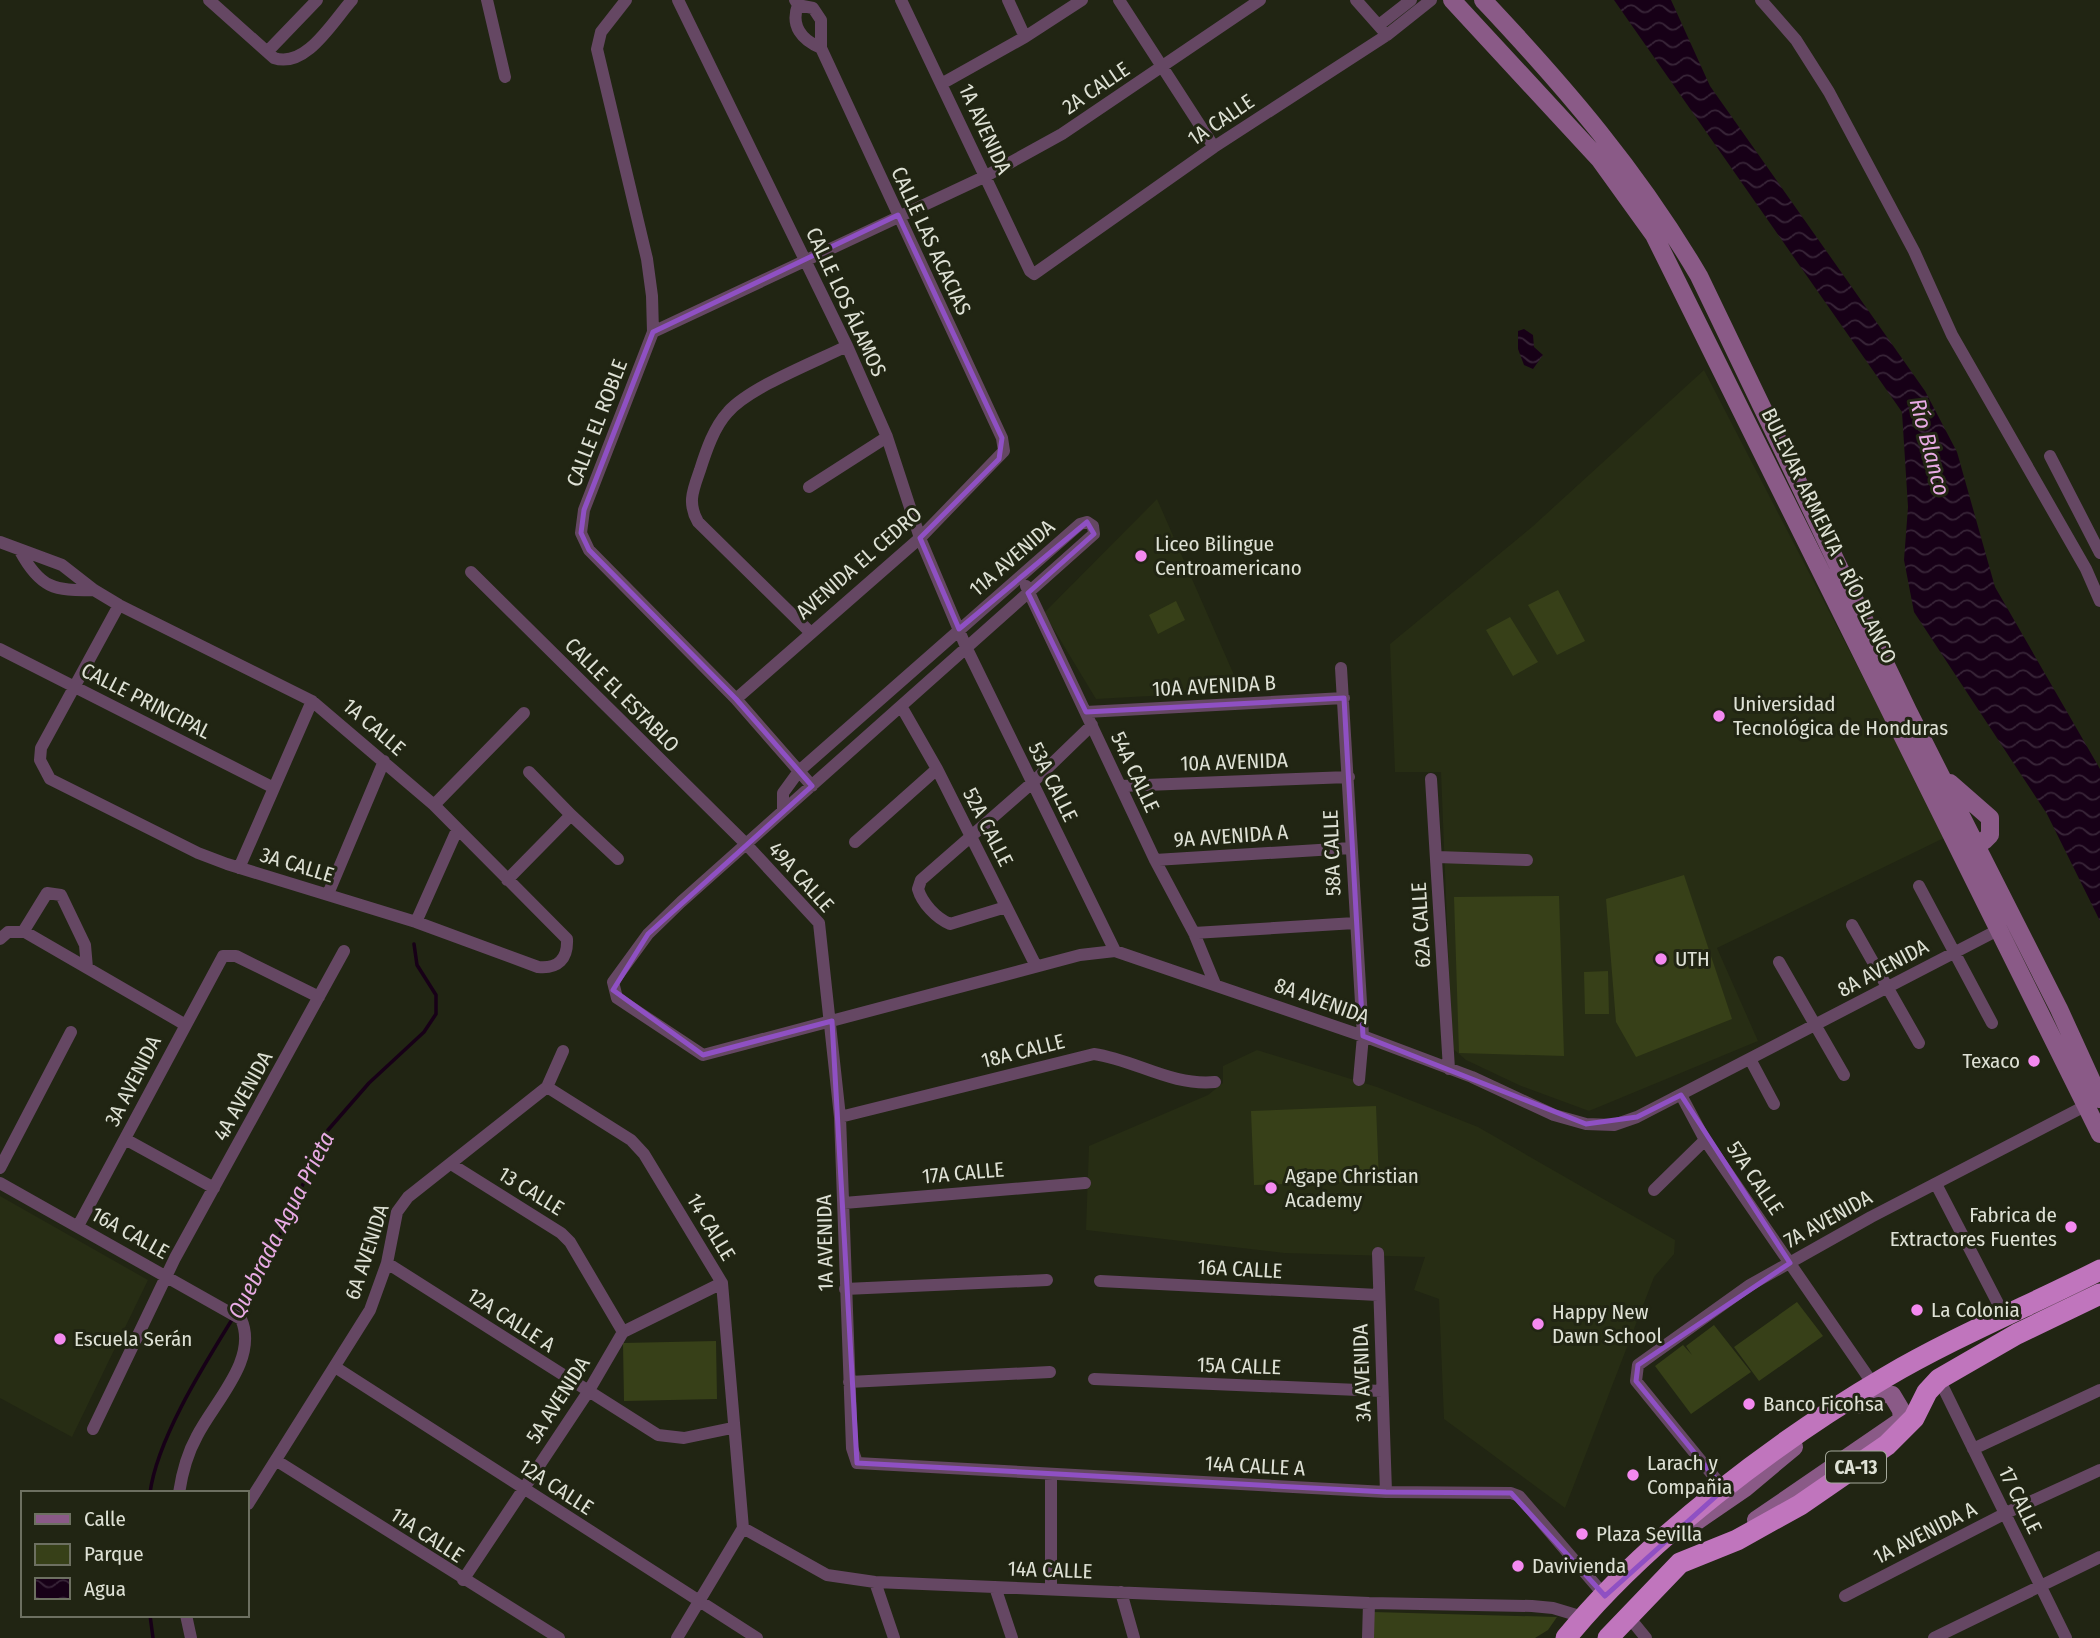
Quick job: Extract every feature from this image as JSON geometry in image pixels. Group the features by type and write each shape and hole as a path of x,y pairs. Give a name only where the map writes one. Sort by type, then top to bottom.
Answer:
{"highway":[{"name":"CA-13","path":"1566,1638 1583,1617 1656,1547 1724,1489 1801,1430 1873,1384 2100,1270"},
{"name":"CA-13","path":"1608,1638 1680,1563 1737,1540 1832,1484 1903,1432 1939,1379 2017,1334 2099,1295"}],"main road":[{"name":"BULEVAR ARMENTA - RÍO BLANCO","path":"1452,0 1600,160 1639,210 1725,376 2051,1036 2095,1106"},
{"name":"BULEVAR ARMENTA - RÍO BLANCO","path":"1483,0 1584,110 1663,214 1699,276 1908,711 1977,842 2059,1009 2095,1106 2100,1135"},
{"path":"1725,376 1731,375 1741,387 1772,453 1797,480"},
{"path":"1899,727 1912,741 1961,840 1977,842"},
{"path":"2059,1009 2100,1067"},
{"path":"1656,1547 1745,1488 1799,1443 1864,1400 1880,1393 1892,1395 1897,1401 1902,1420 1891,1429 1749,1524 1680,1563"}],"street":[{"path":"209,0 267,52 283,61 301,57 352,0"},
{"path":"267,52 317,0"},
{"path":"487,0 505,77"},
{"name":"CALLE EL ROBLE","path":"626,0 601,32 597,49 647,259 653,332 584,510 581,533 589,550 736,699 812,786"},
{"name":"CALLE LOS ÁLAMOS","path":"678,0 847,346 887,437 920,538 959,629"},
{"name":"1A AVENIDA","path":"901,0 943,83 1030,271 1034,274"},
{"path":"1008,0 1025,37"},
{"path":"943,83 1025,37 1082,0"},
{"path":"1119,0 1214,147"},
{"name":"2A CALLE","path":"653,332 986,176 1062,134 1260,0"},
{"path":"1356,0 1383,30"},
{"name":"1A CALLE","path":"1383,30 1411,0"},
{"name":"1A CALLE","path":"1034,274 1041,273 1214,147 1383,30 1432,0"},
{"path":"1761,0 1796,40 1829,92 1914,251 1952,335 2086,569 2100,601"},
{"name":"CALLE LAS ACACIAS","path":"821,48 806,42 798,30 794,15 797,2 813,8 821,20 821,48 1002,439 1003,451"},
{"path":"810,632 698,522 691,510 690,499 709,444 727,412 743,399 847,346"},
{"path":"809,487 887,437"},
{"name":"AVENIDA EL CEDRO","path":"736,699 920,538 1003,451"},
{"path":"2050,456 2100,553"},
{"name":"11A AVENIDA","path":"613,990 614,982 648,934 783,809 1094,534 1093,526 1087,522 1080,524 799,771 783,793 783,809"},
{"name":"1A CALLE","path":"0,542 62,565 94,590 119,604 312,701 434,805 566,939 567,950 561,962"},
{"name":"1A CALLE","path":"20,551 32,574 48,586 69,591 94,590"},
{"name":"CALLE EL ESTABLO","path":"471,572 746,844"},
{"name":"54A CALLE","path":"1021,576 1155,860 1194,933 1215,984"},
{"path":"75,687 119,604"},
{"name":"53A CALLE","path":"959,629 1115,951"},
{"path":"0,662 6,652"},
{"name":"CALLE PRINCIPAL","path":"6,652 274,788"},
{"name":"58A CALLE","path":"1342,668 1363,1036 1359,1080"},
{"name":"3A CALLE","path":"75,687 41,748 40,760 50,779 60,786 198,853 239,868 416,922 538,967 550,968 561,962"},
{"name":"10A AVENIDA B","path":"1086,712 1344,698"},
{"path":"239,868 312,701"},
{"name":"52A CALLE","path":"901,706 937,769 1037,966"},
{"path":"434,805 524,713"},
{"path":"1006,907 950,924 942,921 921,898 918,889 921,880 1032,783 1092,725"},
{"path":"328,894 384,761"},
{"path":"855,842 937,769"},
{"path":"529,772 618,859"},
{"name":"10A AVENIDA","path":"1121,786 1349,777"},
{"name":"62A CALLE","path":"1431,779 1448,1069"},
{"path":"507,880 571,815"},
{"path":"416,922 457,830"},
{"name":"49A CALLE","path":"746,844 819,923 832,1021"},
{"name":"9A AVENIDA A","path":"1155,860 1351,848"},
{"path":"1437,857 1527,860"},
{"path":"1919,886 1952,953 1992,1023"},
{"path":"23,932 47,892 54,891 61,895 85,945 87,968"},
{"path":"1194,933 1355,923"},
{"path":"1852,925 1919,1044"},
{"name":"8A AVENIDA","path":"613,990 617,998 650,1022 703,1055 1080,955 1115,951 1363,1036 1554,1115 1586,1124 1614,1125 1637,1118 1998,930"},
{"path":"0,939 8,932 23,932 184,1024"},
{"name":"4A AVENIDA","path":"93,1429 175,1258 344,951"},
{"name":"3A AVENIDA","path":"78,1226 184,1024 226,954 236,956 319,997"},
{"path":"1779,962 1844,1075"},
{"name":"1A AVENIDA","path":"832,1021 840,1117 852,1448 857,1463"},
{"path":"0,1168 71,1032"},
{"name":"6A AVENIDA","path":"248,1504 370,1310 387,1263 397,1212 408,1197 547,1087 563,1051"},
{"name":"18A CALLE","path":"840,1117 1094,1054 1110,1056 1169,1079 1198,1084 1215,1082"},
{"path":"1750,1059 1774,1104"},
{"name":"14 CALLE","path":"547,1087 638,1147 722,1283 732,1428 743,1528"},
{"name":"57A CALLE","path":"1681,1095 1705,1140 1873,1384"},
{"name":"7A AVENIDA","path":"1724,1489 1636,1381 1638,1365 1750,1285 1936,1184 2095,1106"},
{"path":"125,1139 214,1188"},
{"path":"1654,1191 1705,1140"},
{"name":"13 CALLE","path":"451,1164 561,1233 570,1242 623,1332"},
{"name":"16A CALLE","path":"0,1183 241,1319 246,1337 242,1359 197,1436 186,1461 179,1491"},
{"name":"17A CALLE","path":"844,1203 1086,1183"},
{"path":"1936,1184 2005,1317"},
{"name":"3A AVENIDA","path":"1378,1253 1386,1492"},
{"name":"12A CALLE A","path":"387,1263 658,1435 684,1438 732,1428"},
{"path":"845,1289 1047,1280"},
{"name":"16A CALLE","path":"1100,1281 1378,1295"},
{"path":"623,1332 722,1283"},
{"name":"5A AVENIDA","path":"463,1580 587,1392 623,1332"},
{"name":"12A CALLE","path":"335,1367 757,1638"},
{"path":"849,1382 1051,1372"},
{"name":"15A CALLE","path":"1094,1379 1382,1391"},
{"name":"17 CALLE","path":"1939,1379 2066,1638"},
{"path":"1973,1448 2100,1390"},
{"name":"11A CALLE","path":"277,1461 559,1638"},
{"name":"14A CALLE A","path":"857,1463 1386,1492 1511,1493 1519,1496 1605,1595"},
{"name":"1A AVENIDA A","path":"1845,1596 2006,1513 2100,1470"},
{"path":"1051,1475 1051,1587"},
{"path":"677,1638 743,1528"},
{"name":"14A CALLE","path":"743,1528 827,1575 874,1582 1051,1587 1369,1603 1532,1606 1553,1608 1583,1617"},
{"path":"1934,1638 2100,1557"},
{"path":"874,1582 894,1638"},
{"path":"995,1587 1012,1638"},
{"path":"1121,1592 1134,1638"},
{"path":"1368,1638 1369,1603"},
{"path":"1628,1616 1646,1638"},
{"path":"186,1617 191,1638"}],"highlighted area":[{"path":"898,215 1002,438 999,459 920,538 959,629 1087,522 1094,534 1028,593 1086,712 1344,698 1363,1036 1586,1124 1637,1117 1681,1095 1790,1263 1638,1365 1636,1381 1724,1489 1605,1596 1511,1493 1386,1492 857,1463 832,1021 703,1055 613,990 648,934 812,786 736,699 589,550 581,533 584,510 653,332"}],"shaded area":[{"path":"1704,370 1946,837 1717,948 1758,1041 1589,1111 1521,1086 1466,1060 1452,1048 1441,772 1395,772 1390,644 1532,527"},
{"name":"Liceo Bilingue Centroamericano","path":"1157,499 1241,691 1096,699 1044,613"},
{"path":"1257,1050 1377,1087 1478,1127 1675,1240 1674,1254 1654,1277 1565,1508 1444,1419 1439,1299 1414,1290 1425,1257 1284,1253 1086,1230 1089,1146 1208,1095 1223,1083 1223,1066"},
{"name":"Escuela Serán","path":"0,1196 148,1280 72,1437 0,1398"}],"green space":[{"path":"1558,590 1585,641 1557,655 1528,605"},
{"path":"1176,601 1185,620 1158,634 1149,615"},
{"path":"1510,617 1538,662 1513,676 1486,630"},
{"name":"UTH","path":"1684,875 1732,1019 1636,1057 1616,1022 1606,899"},
{"path":"1559,896 1564,1056 1459,1053 1454,897"},
{"path":"1608,971 1609,1014 1585,1014 1584,972"},
{"path":"1376,1106 1379,1181 1254,1185 1251,1111"},
{"path":"1797,1302 1823,1336 1759,1381 1734,1347"},
{"path":"1714,1325 1751,1372 1691,1414 1655,1366 1683,1345 1692,1355 1686,1346"},
{"path":"716,1341 717,1399 624,1401 623,1343"},
{"path":"1373,1612 1557,1617 1548,1630 1535,1638 1372,1638"}],"water":[{"name":"Río Blanco","path":"1614,0 1671,0 1710,86 1925,391 1957,452 1995,587 2100,769 2100,921 2047,814 1914,612 1904,560 1908,507 1902,412"},
{"path":"1524,329 1533,335 1534,347 1543,355 1533,369 1524,365 1518,349 1518,331"}],"waterway":[{"name":"Quebrada Agua Prieta","path":"237,1312 267,1262 328,1130 369,1083 424,1032 436,1014 436,995 417,965 414,944"},
{"name":"Quebrada Agua Prieta","path":"150,1491 154,1472 172,1426 233,1318"},
{"name":"Quebrada Agua Prieta","path":"150,1617 153,1638"}],"place":[{"name":"Liceo Bilingue Centroamericano","path":"1141,556"},
{"name":"Universidad Tecnológica de Honduras","path":"1719,716"},
{"name":"UTH","path":"1661,959"},
{"name":"Texaco","path":"2034,1061"},
{"name":"Agape Christian Academy","path":"1271,1188"},
{"name":"Fabrica de Extractores Fuentes","path":"2071,1227"},
{"name":"La Colonia","path":"1917,1310"},
{"name":"Happy New Dawn School","path":"1538,1324"},
{"name":"Escuela Serán","path":"60,1339"},
{"name":"Banco Ficohsa","path":"1749,1404"},
{"name":"Larach y Compañia","path":"1633,1475"},
{"name":"Plaza Sevilla","path":"1582,1534"},
{"name":"Davivienda","path":"1518,1566"}]}
